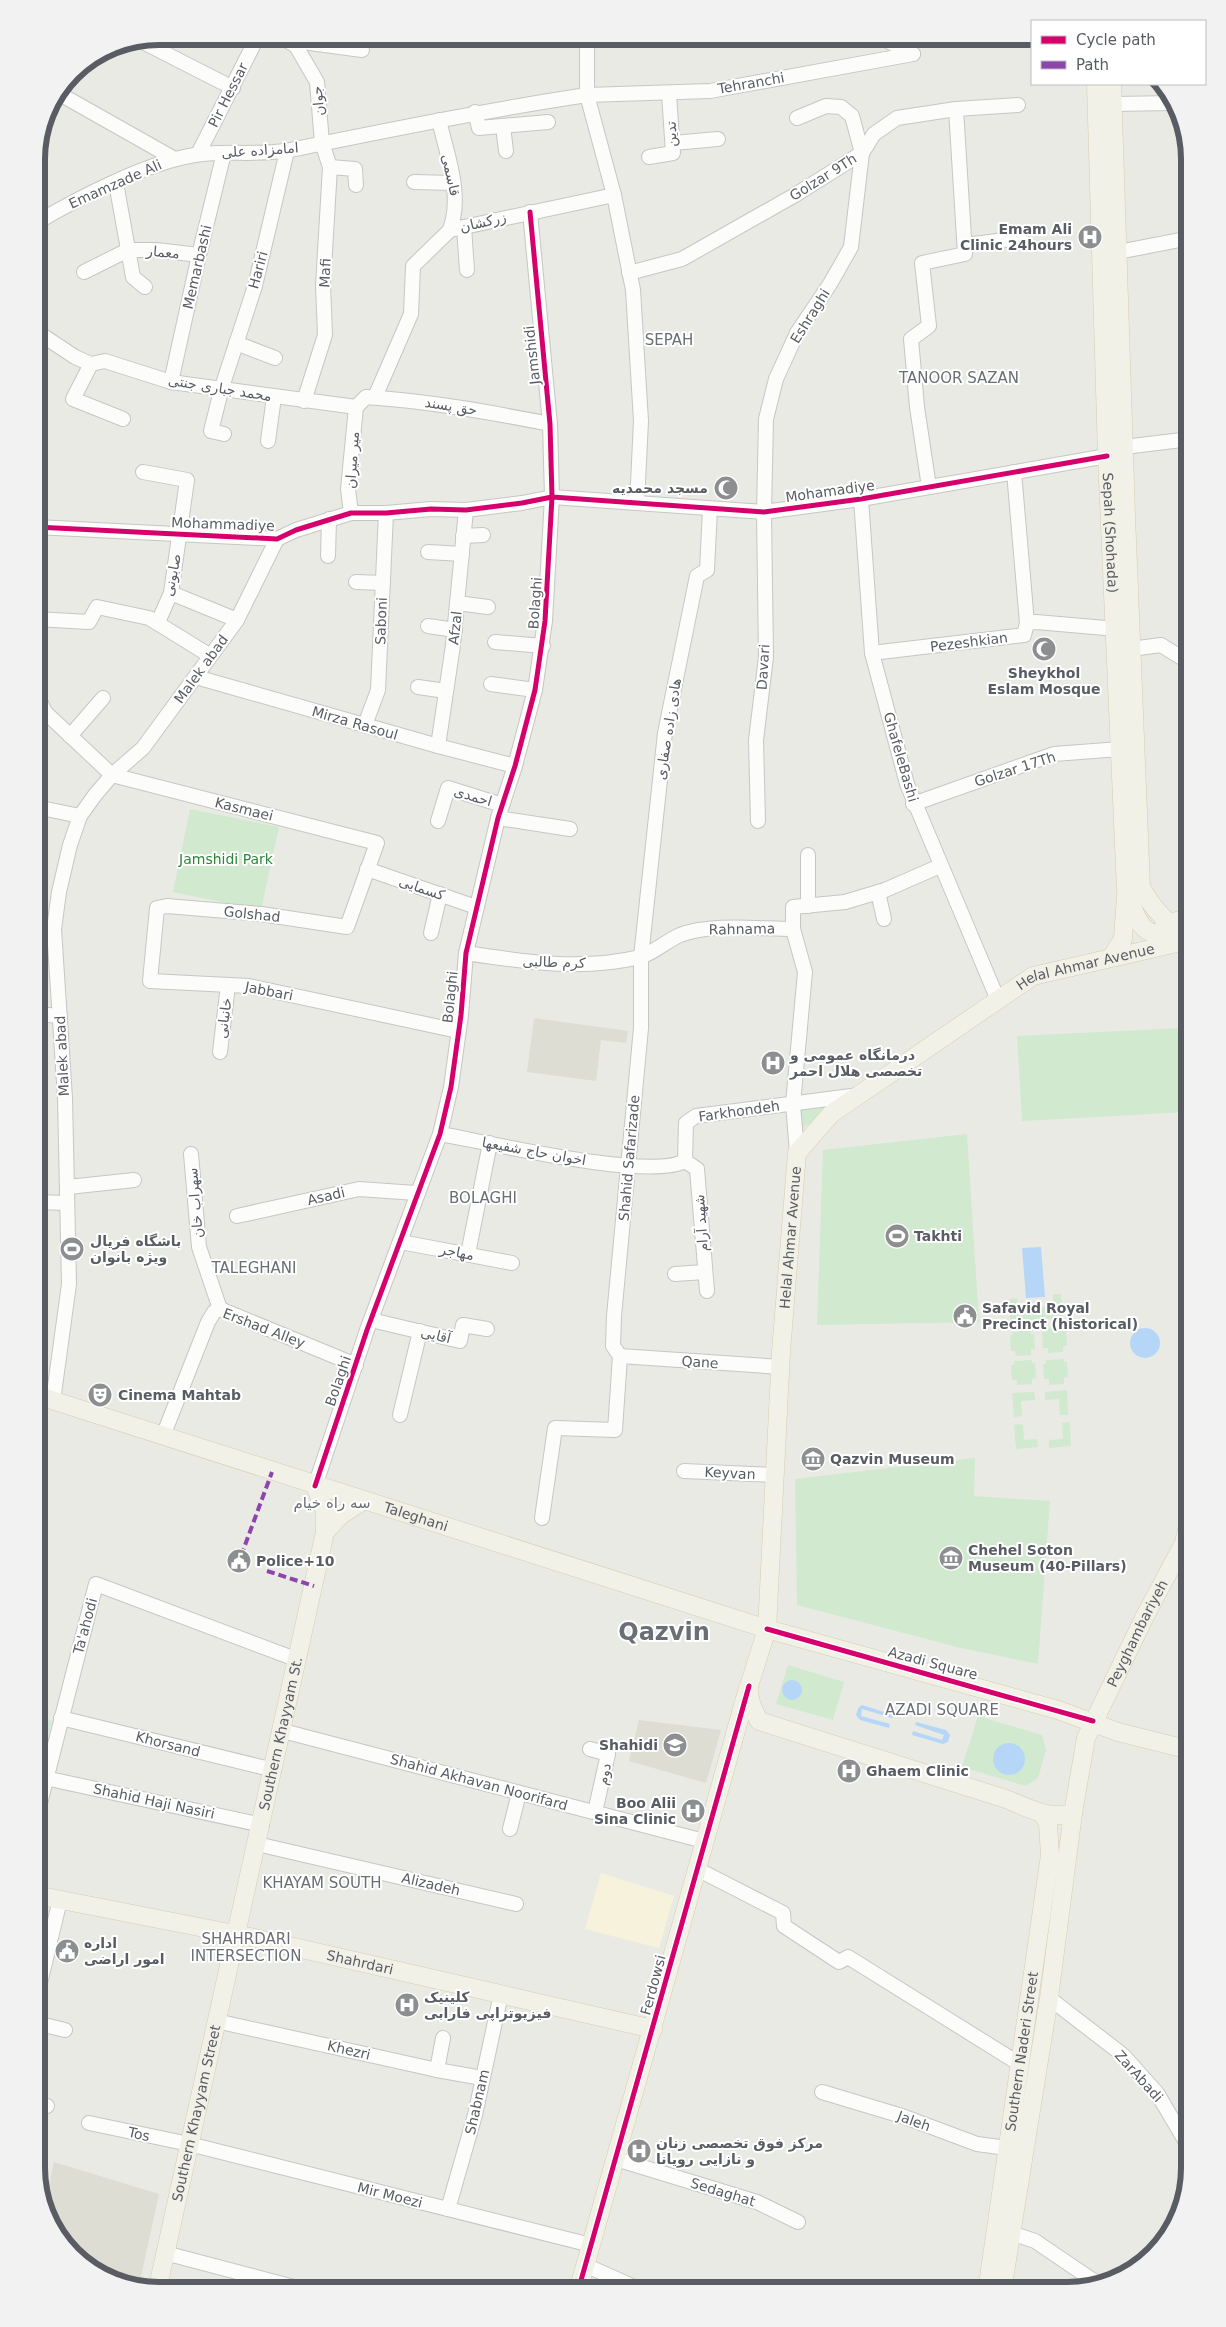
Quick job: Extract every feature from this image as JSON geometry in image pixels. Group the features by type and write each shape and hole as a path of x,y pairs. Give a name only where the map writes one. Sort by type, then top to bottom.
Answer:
{"main road":[{"name":"Sepah (Shohada)","path":"1096,85 1108,456 1126,890 1140,923 1151,942 1181,940"},
{"name":"Sepah (Shohada)","path":"1112,85 1141,887 1151,906 1168,923 1181,932"},
{"path":"1112,956 1123,939 1126,890"},
{"path":"1151,942 1168,923 1181,920"},
{"name":"Helal Ahmar Avenue","path":"767,1629 781,1368 797,1153 831,1114 1033,976 1112,956 1151,942"},
{"name":"Taleghani","path":"45,1398 315,1486 767,1629"},
{"name":"Southern Khayyam St.","path":"235,1935 283,1731 325,1532 325,1511 315,1486"},
{"path":"325,1532 341,1515 363,1500"},
{"name":"Peyghambariyeh","path":"1093,1721 1181,1549"},
{"path":"767,1629 749,1686 750,1702 759,1721 1006,1799 1046,1820 1060,1816 1072,1820 1086,1738 1093,1721"},
{"name":"Azadi Square","path":"767,1629 1093,1721"},
{"name":"Ferdowsi","path":"580,2282 749,1686"},
{"path":"1093,1721 1122,1721 1181,1737"},
{"path":"1093,1721 1118,1732 1181,1748"},
{"name":"Southern Naderi Street","path":"987,2282 1050,1855 1046,1820"},
{"name":"Southern Naderi Street","path":"1003,2282 1049,1998 1072,1820"},
{"name":"Shahrdari","path":"45,1897 235,1935 652,2028"},
{"name":"Southern Khayyam Street","path":"158,2282 235,1935"}],"street":[{"name":"Pir Hessar","path":"198,154 254,45"},
{"name":"جوان","path":"294,45 317,82 322,143"},
{"path":"324,45 362,50"},
{"path":"587,45 587,95 614,195 633,290 641,421 637,503"},
{"name":"Tehranchi","path":"322,143 475,112 587,95 668,94 710,90 913,54 896,45"},
{"path":"150,46 233,88"},
{"name":"تدین","path":"649,157 673,153 668,94"},
{"path":"63,96 172,158"},
{"path":"1113,104 1167,103"},
{"path":"797,118 826,106 841,107 852,116 862,153"},
{"name":"Golzar 9Th","path":"629,273 682,259 795,195 862,153 874,134 897,118 956,109 1018,106"},
{"path":"929,487 917,407 911,339 929,326 922,263 965,254 956,109"},
{"path":"475,112 479,128 548,122"},
{"name":"قاسمی","path":"439,120 457,200 455,215 466,270"},
{"path":"502,126 506,151"},
{"path":"673,143 718,139"},
{"name":"امامزاده علی","path":"198,154 287,151 322,143"},
{"name":"Mafi","path":"304,401 325,335 323,285 330,167 322,143"},
{"name":"Hariri","path":"224,434 211,431 222,387 255,286 287,151"},
{"name":"Memarbashi","path":"172,382 199,256 224,153"},
{"name":"Eshraghi","path":"764,512 766,419 776,379 797,333 830,284 851,247 862,153"},
{"name":"Emamzade Ali","path":"45,218 70,203 172,158 198,154"},
{"path":"330,167 355,169 356,184"},
{"path":"414,182 453,183"},
{"name":"معمار","path":"116,183 133,277 145,287"},
{"name":"زرکشان","path":"375,397 411,314 413,266 441,236 457,228 614,195"},
{"name":"Jamshidi","path":"530,212 550,424 552,497"},
{"path":"965,244 1021,238"},
{"path":"1118,252 1181,240"},
{"name":"معمار","path":"84,272 128,250 156,250 199,256"},
{"name":"محمد جباری جنتی","path":"45,337 75,357 91,364 105,361 172,382 222,387 274,397 356,407"},
{"path":"236,343 275,358"},
{"path":"91,364 72,399 123,419"},
{"path":"268,441 274,397"},
{"path":"356,407 366,397 375,397"},
{"name":"حق پسند","path":"375,397 457,406 550,424"},
{"name":"میر میران","path":"351,513 348,489 356,407"},
{"path":"1124,447 1181,440"},
{"name":"Mohamadiye","path":"552,497 764,512 861,499 1108,456"},
{"name":"صابونی","path":"144,472 187,480 171,593 158,622"},
{"path":"1014,472 1028,623 1036,622 1116,629"},
{"name":"Mohammadiye","path":"45,527 277,539 351,513 386,513 431,509 466,510 552,497"},
{"name":"Bolaghi","path":"315,1486 371,1320 401,1242 416,1193 440,1134 451,1087 466,954 500,811 516,766 535,690 543,646 552,497"},
{"name":"GhafeleBashi","path":"861,499 872,653 913,804 998,1000"},
{"name":"هادی زاده صفاری","path":"641,957 664,733 696,576 707,570 710,509"},
{"name":"Afzal","path":"438,746 455,630 466,510"},
{"name":"Davari","path":"758,821 756,740 766,657 764,512"},
{"name":"Saboni","path":"365,725 378,690 386,513"},
{"path":"328,556 330,519"},
{"path":"464,536 482,535"},
{"name":"Malek abad","path":"45,1398 69,1284 68,1187 54,929 59,892 70,845 80,816 112,775 143,748 196,677 209,655 237,620 277,539"},
{"path":"428,552 462,554"},
{"path":"356,582 383,584"},
{"path":"171,593 237,620"},
{"path":"457,603 488,607"},
{"path":"45,619 89,622 97,608 149,618 209,655"},
{"name":"Pezeshkian","path":"872,653 1024,635 1028,623"},
{"path":"428,626 455,630"},
{"path":"495,642 543,646"},
{"path":"1131,648 1161,645 1181,657"},
{"name":"Mirza Rasoul","path":"196,677 438,746 516,766"},
{"path":"491,684 535,690"},
{"path":"418,687 446,692"},
{"path":"70,736 103,698"},
{"path":"45,718 70,736 112,775"},
{"name":"Golzar 17Th","path":"913,804 1054,754 1120,749"},
{"name":"Kasmaei","path":"112,775 377,843 367,869"},
{"name":"احمدی","path":"438,821 448,788 500,811"},
{"path":"45,809 80,816"},
{"path":"500,811 570,829"},
{"path":"808,855 808,906 845,902 878,892 940,866"},
{"name":"کسمایی","path":"367,869 476,907"},
{"name":"Golshad","path":"157,908 168,906 261,914 347,927 367,869"},
{"path":"878,892 884,919"},
{"path":"431,933 440,894"},
{"name":"Rahnama","path":"641,957 680,936 704,930 793,929 793,907 808,906"},
{"name":"Jabbari","path":"157,908 150,981 250,986 458,1031"},
{"path":"793,929 805,972 794,1104 797,1153"},
{"name":"کرم طالبی","path":"466,954 569,966 641,957"},
{"name":"Shahid Safarizade","path":"542,1518 555,1428 615,1430 620,1356 613,1346 614,1316 641,1028 641,957"},
{"name":"خانبانی","path":"220,1052 228,985"},
{"path":"45,1015 60,1016"},
{"name":"Farkhondeh","path":"685,1161 686,1123 690,1119 860,1094"},
{"name":"اخوان حاج شفیعها","path":"440,1134 628,1167"},
{"path":"468,1254 490,1143"},
{"name":"سهراب خان","path":"190,1154 199,1247 220,1309"},
{"path":"628,1167 671,1166 685,1161"},
{"name":"شهید آرام","path":"685,1161 697,1169 707,1291"},
{"path":"68,1187 134,1180"},
{"name":"Asadi","path":"237,1216 359,1189 416,1193"},
{"path":"45,1202 67,1203"},
{"name":"مهاجر","path":"401,1242 512,1263"},
{"path":"675,1274 705,1272"},
{"name":"Ershad Alley","path":"163,1436 208,1322 214,1312 220,1309 356,1365"},
{"name":"آقایی","path":"371,1320 460,1341 463,1324 487,1329"},
{"path":"400,1415 420,1331"},
{"name":"Qane","path":"620,1356 781,1368"},
{"name":"Keyvan","path":"684,1471 775,1475"},
{"name":"Ta'ahodi","path":"45,1778 96,1584 298,1660"},
{"name":"Khorsand","path":"61,1718 274,1770"},
{"name":"Shahid Akhavan Noorifard","path":"283,1731 704,1841"},
{"name":"دوم","path":"590,1749 608,1754 596,1812"},
{"name":"Shahid Haji Nasiri","path":"45,1778 262,1825"},
{"path":"510,1829 519,1793"},
{"name":"Alizadeh","path":"257,1844 516,1904"},
{"path":"697,1869 783,1912 784,1926 839,1962 848,1957 1018,2063"},
{"path":"45,1956 60,1900"},
{"name":"Shabnam","path":"448,2209 475,2115 501,1994"},
{"name":"ZarAbadi","path":"1049,1998 1123,2054 1157,2092 1181,2131"},
{"name":"Khezri","path":"216,2020 437,2070 482,2078"},
{"path":"45,2025 66,2030"},
{"path":"437,2070 443,2038"},
{"name":"Jaleh","path":"822,2092 902,2116 977,2144 1007,2148"},
{"name":"Tos","path":"89,2123 189,2144"},
{"name":"Mir Moezi","path":"189,2144 591,2245"},
{"name":"Sedaghat","path":"616,2159 757,2202 798,2222"},
{"path":"1011,2234 1035,2241 1092,2279"},
{"path":"165,2252 279,2282"},
{"path":"585,2265 623,2282"}],"shaded area":[{"path":"534,1018 628,1031 626,1043 601,1040 596,1081 527,1072"},
{"name":"Shahidi","path":"639,1720 721,1730 706,1783 629,1761"},
{"path":"601,1873 674,1896 659,1948 585,1929"},
{"name":"مرکز فوق تخصصی زنان و نازایی رویانا","path":"633,2142 649,2146 647,2163 629,2156"},
{"path":"54,2162 159,2194 140,2281 122,2276 102,2267 78,2249 60,2225 47,2192"}],"green space":[{"name":"Jamshidi Park","path":"190,809 279,827 261,910 173,892"},
{"path":"1181,1028 1181,1112 1022,1121 1017,1036"},
{"path":"836,1103 797,1133 798,1110"},
{"name":"Takhti","path":"967,1134 979,1322 817,1325 823,1150"},
{"path":"1053,1294 1061,1294 1063,1318 1010,1321 1009,1299 1017,1298 1018,1308 1053,1306"},
{"path":"1063,1327 1063,1330 1066,1330 1067,1346 1063,1346 1063,1352 1048,1353 1048,1348 1043,1348 1042,1332 1045,1332 1045,1328"},
{"path":"1031,1330 1031,1334 1034,1334 1035,1349 1031,1349 1031,1355 1016,1356 1015,1351 1011,1351 1010,1335 1013,1335 1013,1332"},
{"path":"1064,1359 1064,1362 1067,1362 1068,1377 1064,1378 1064,1384 1049,1385 1049,1379 1044,1379 1043,1364 1046,1364 1046,1360"},
{"path":"1032,1360 1032,1363 1035,1363 1036,1378 1032,1379 1032,1384 1017,1385 1017,1380 1012,1380 1011,1365 1014,1365 1014,1361"},
{"path":"1067,1390 1068,1415 1060,1415 1059,1399 1045,1400 1045,1392"},
{"path":"1034,1392 1035,1400 1021,1401 1022,1416 1014,1417 1012,1393"},
{"path":"1070,1422 1071,1446 1049,1448 1049,1440 1063,1439 1062,1423"},
{"path":"1023,1424 1024,1440 1037,1439 1038,1447 1016,1449 1014,1425"},
{"path":"975,1458 974,1496 1050,1501 1038,1664 961,1648 797,1605 795,1479"},
{"path":"788,1665 844,1682 833,1720 776,1704"},
{"path":"978,1716 1042,1735 1046,1750 1038,1778 1026,1786 962,1767"},
{"path":"45,1719 52,1721 45,1746"}],"water":[{"path":"1041,1247 1045,1297 1026,1298 1022,1248"},
{"path":"1145,1328 1156,1332 1160,1343 1156,1354 1145,1358 1134,1354 1130,1343 1134,1332"},
{"path":"792,1680 799,1683 802,1690 799,1697 792,1700 785,1697 782,1690 785,1683"},
{"path":"862,1705 894,1715 892,1718 862,1709 861,1716 890,1724 889,1728 860,1720 856,1715 858,1708"},
{"path":"916,1722 946,1730 950,1735 948,1742 943,1744 912,1735 913,1731 942,1740 944,1735 915,1725"},
{"path":"1009,1743 1015,1744 1020,1748 1024,1753 1024,1765 1020,1770 1015,1774 1009,1775 1003,1774 998,1770 994,1765 993,1759 994,1753 998,1748 1003,1744"}],"marked path":[{"path":"241,1556 272,1472"},
{"path":"267,1571 314,1586"}],"cycle path":[{"path":"315,1486 367,1330 440,1134 451,1087 461,1015 466,953 498,818 515,766 535,690 545,621 552,497 550,424 530,212"},
{"path":"45,527 277,539 296,530 351,513 386,513 431,509 466,510 552,497 764,512 861,499 1107,456"},
{"path":"767,1629 1093,1721"},
{"path":"581,2282 749,1686"}],"place":[{"name":"Emam Ali Clinic 24hours","path":"1090,237"},
{"name":"مسجد محمدیه","path":"726,488"},
{"name":"Sheykhol Eslam Mosque","path":"1044,649"},
{"name":"درمانگاه عمومی و تخصصی هلال احمر","path":"773,1063"},
{"name":"Takhti","path":"897,1236"},
{"name":"باشگاه فریال ویژه بانوان","path":"72,1249"},
{"name":"Safavid Royal Precinct (historical)","path":"965,1316"},
{"name":"Cinema Mahtab","path":"100,1395"},
{"name":"Qazvin Museum","path":"813,1459"},
{"name":"Chehel Soton Museum (40-Pillars)","path":"951,1558"},
{"name":"Police+10","path":"239,1561"},
{"name":"Shahidi","path":"675,1745"},
{"name":"Ghaem Clinic","path":"849,1771"},
{"name":"Boo Alii Sina Clinic","path":"693,1811"},
{"name":"اداره امور اراضی","path":"67,1951"},
{"name":"کلینیک فیزیوتراپی فارابی","path":"407,2005"},
{"name":"مرکز فوق تخصصی زنان و نازایی رویانا","path":"639,2151"}],"district":[{"name":"SEPAH","path":"669,340"},
{"name":"TANOOR SAZAN","path":"959,378"},
{"name":"BOLAGHI","path":"483,1198"},
{"name":"TALEGHANI","path":"254,1268"},
{"name":"سه راه خیام","path":"332,1503"},
{"name":"Qazvin","path":"664,1632"},
{"name":"AZADI SQUARE","path":"942,1710"},
{"name":"KHAYAM SOUTH","path":"322,1883"},
{"name":"SHAHRDARI INTERSECTION","path":"246,1948"}]}
